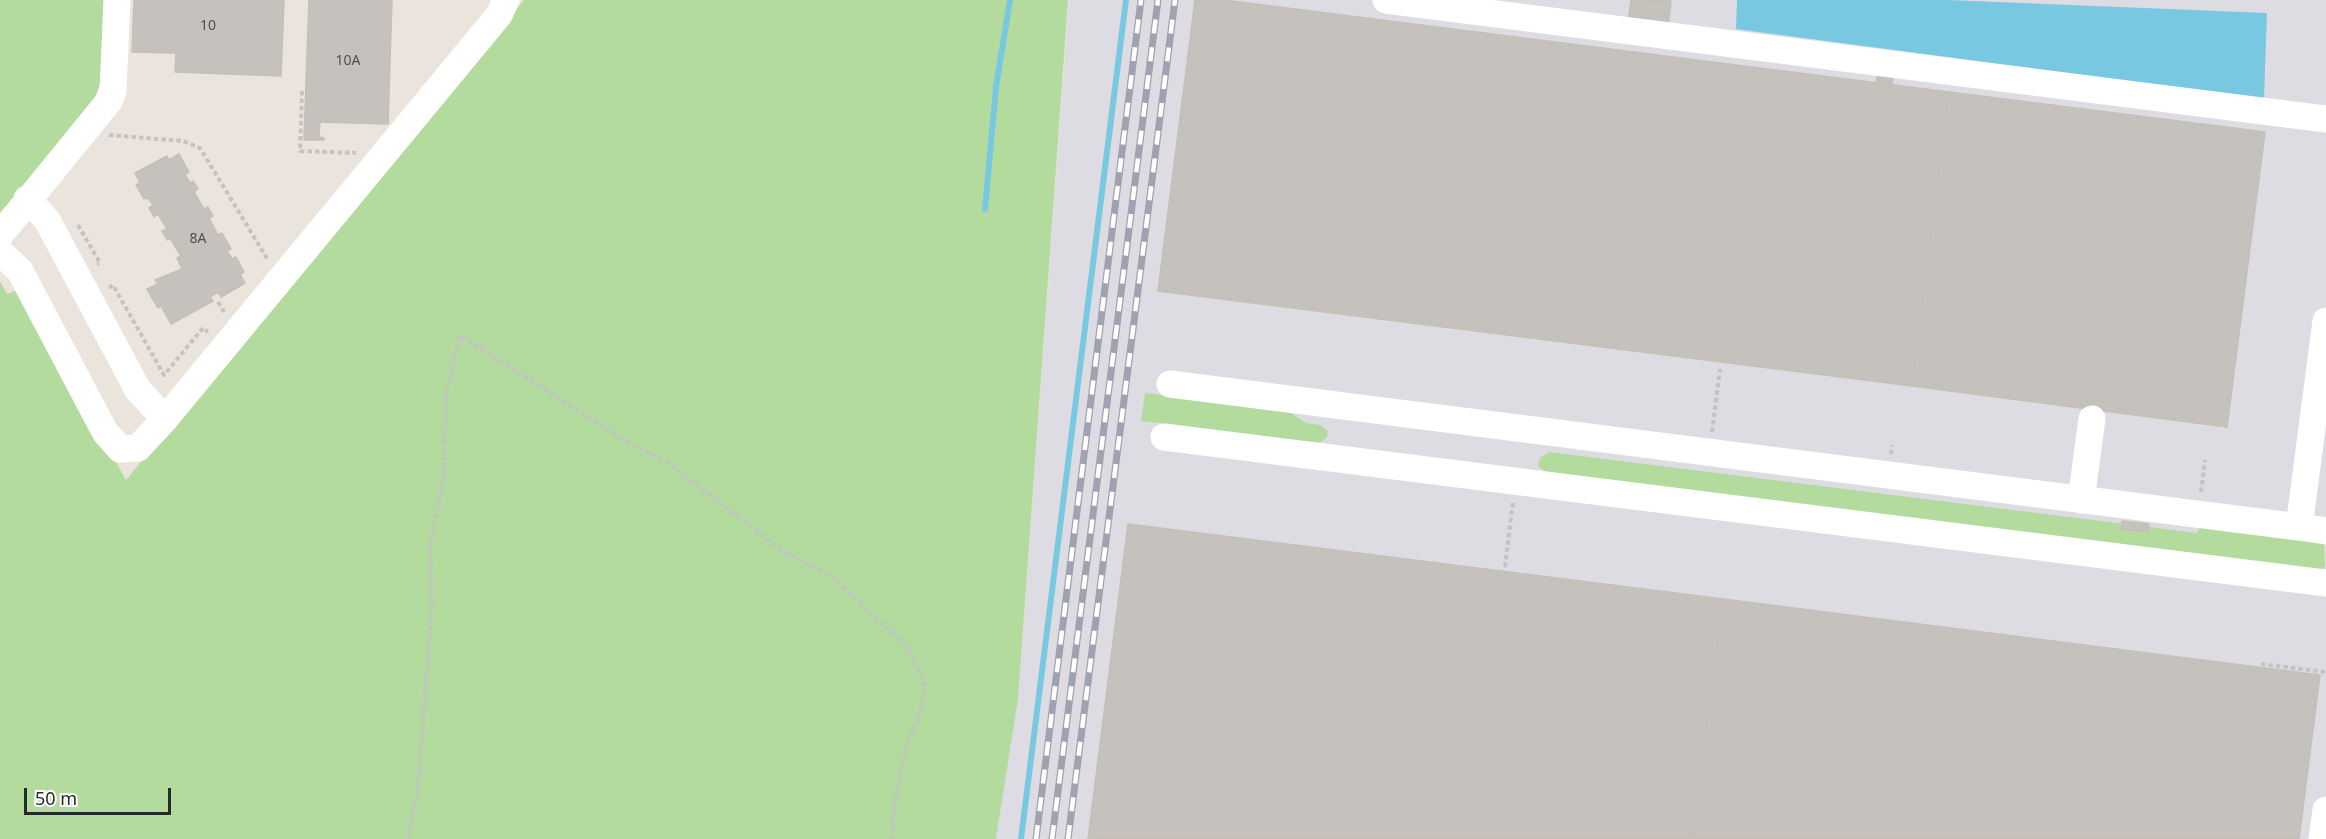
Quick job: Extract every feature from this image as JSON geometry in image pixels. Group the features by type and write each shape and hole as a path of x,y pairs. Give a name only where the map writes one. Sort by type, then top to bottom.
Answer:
{"street":[{"path":"0,235 109,101 113,91 117,0"},
{"path":"0,252 20,270 105,432 120,449 138,448 165,419 499,15 506,0"},
{"path":"1386,0 2326,119"},
{"path":"27,199 47,220 138,390 165,419"},
{"path":"2299,527 2326,321"},
{"path":"1170,384 2326,531"},
{"path":"2081,500 2092,419"},
{"path":"1164,437 2326,583"},
{"path":"2322,839 2326,810"}],"path":[{"path":"302,92 300,151 384,154"},
{"path":"98,135 183,141 200,148 272,268"},
{"path":"72,215 100,263 90,268"},
{"path":"101,292 113,285 164,375 202,328 216,337"},
{"path":"408,839 418,788 432,605 430,545 444,476 446,394 460,335 632,445 664,460 784,552 832,576 908,648 924,682 921,710 905,751 894,806 892,839"},
{"path":"2261,664 2326,672"}],"shaded area":[{"path":"1069,0 2326,0 2326,839 996,839 1018,699"}],"green space":[{"path":"0,0 105,0 101,81 91,108 0,213"},
{"path":"524,0 1068,0 1018,699 996,839 0,839 0,281 7,294 20,289 126,480"},
{"path":"1145,393 1288,411 1306,423 1321,425 1328,431 1327,438 1318,443 1141,421"},
{"path":"1549,452 2197,533 2200,527 2324,543 2325,567 2318,571 1545,472 1538,466 1540,458"}],"water":[{"path":"1737,0 1948,0 2267,13 2264,99 1736,29"}],"building":[{"path":"134,0 284,0 281,76 175,72 176,53 132,52"},
{"path":"309,0 392,0 388,124 320,122 319,137 324,140 304,140"},
{"path":"1195,0 1224,0 1949,92 1912,386 1158,291"},
{"path":"1631,0 1671,1 1668,26 1628,22"},
{"path":"1878,72 1893,74 1892,85 1876,83"},
{"path":"1949,92 2265,132 2227,427 1912,386"},
{"path":"179,154 189,172 185,175 198,189 194,192 204,209 208,207 213,216 209,218 218,235 222,233 231,249 227,251 232,259 236,257 244,272 240,274 245,283 221,297 218,292 210,297 213,301 171,324 161,306 158,308 147,289 158,284 155,280 182,269 177,258 181,256 170,238 167,240 162,231 167,229 158,214 154,217 149,208 153,205 148,198 144,199 136,185 140,183 135,173 167,156 169,160"},
{"path":"2122,521 2149,524 2148,532 2121,529"},
{"path":"1128,524 1723,599 1692,839 1088,839"},
{"path":"1723,599 2320,675 2299,839 1692,839"}],"waterway":[{"path":"985,209 996,87 1010,0"},
{"path":"1021,839 1126,0"}],"railway":[{"path":"1036,839 1141,0"},
{"path":"1052,839 1158,0"},
{"path":"1068,839 1175,0"}]}
